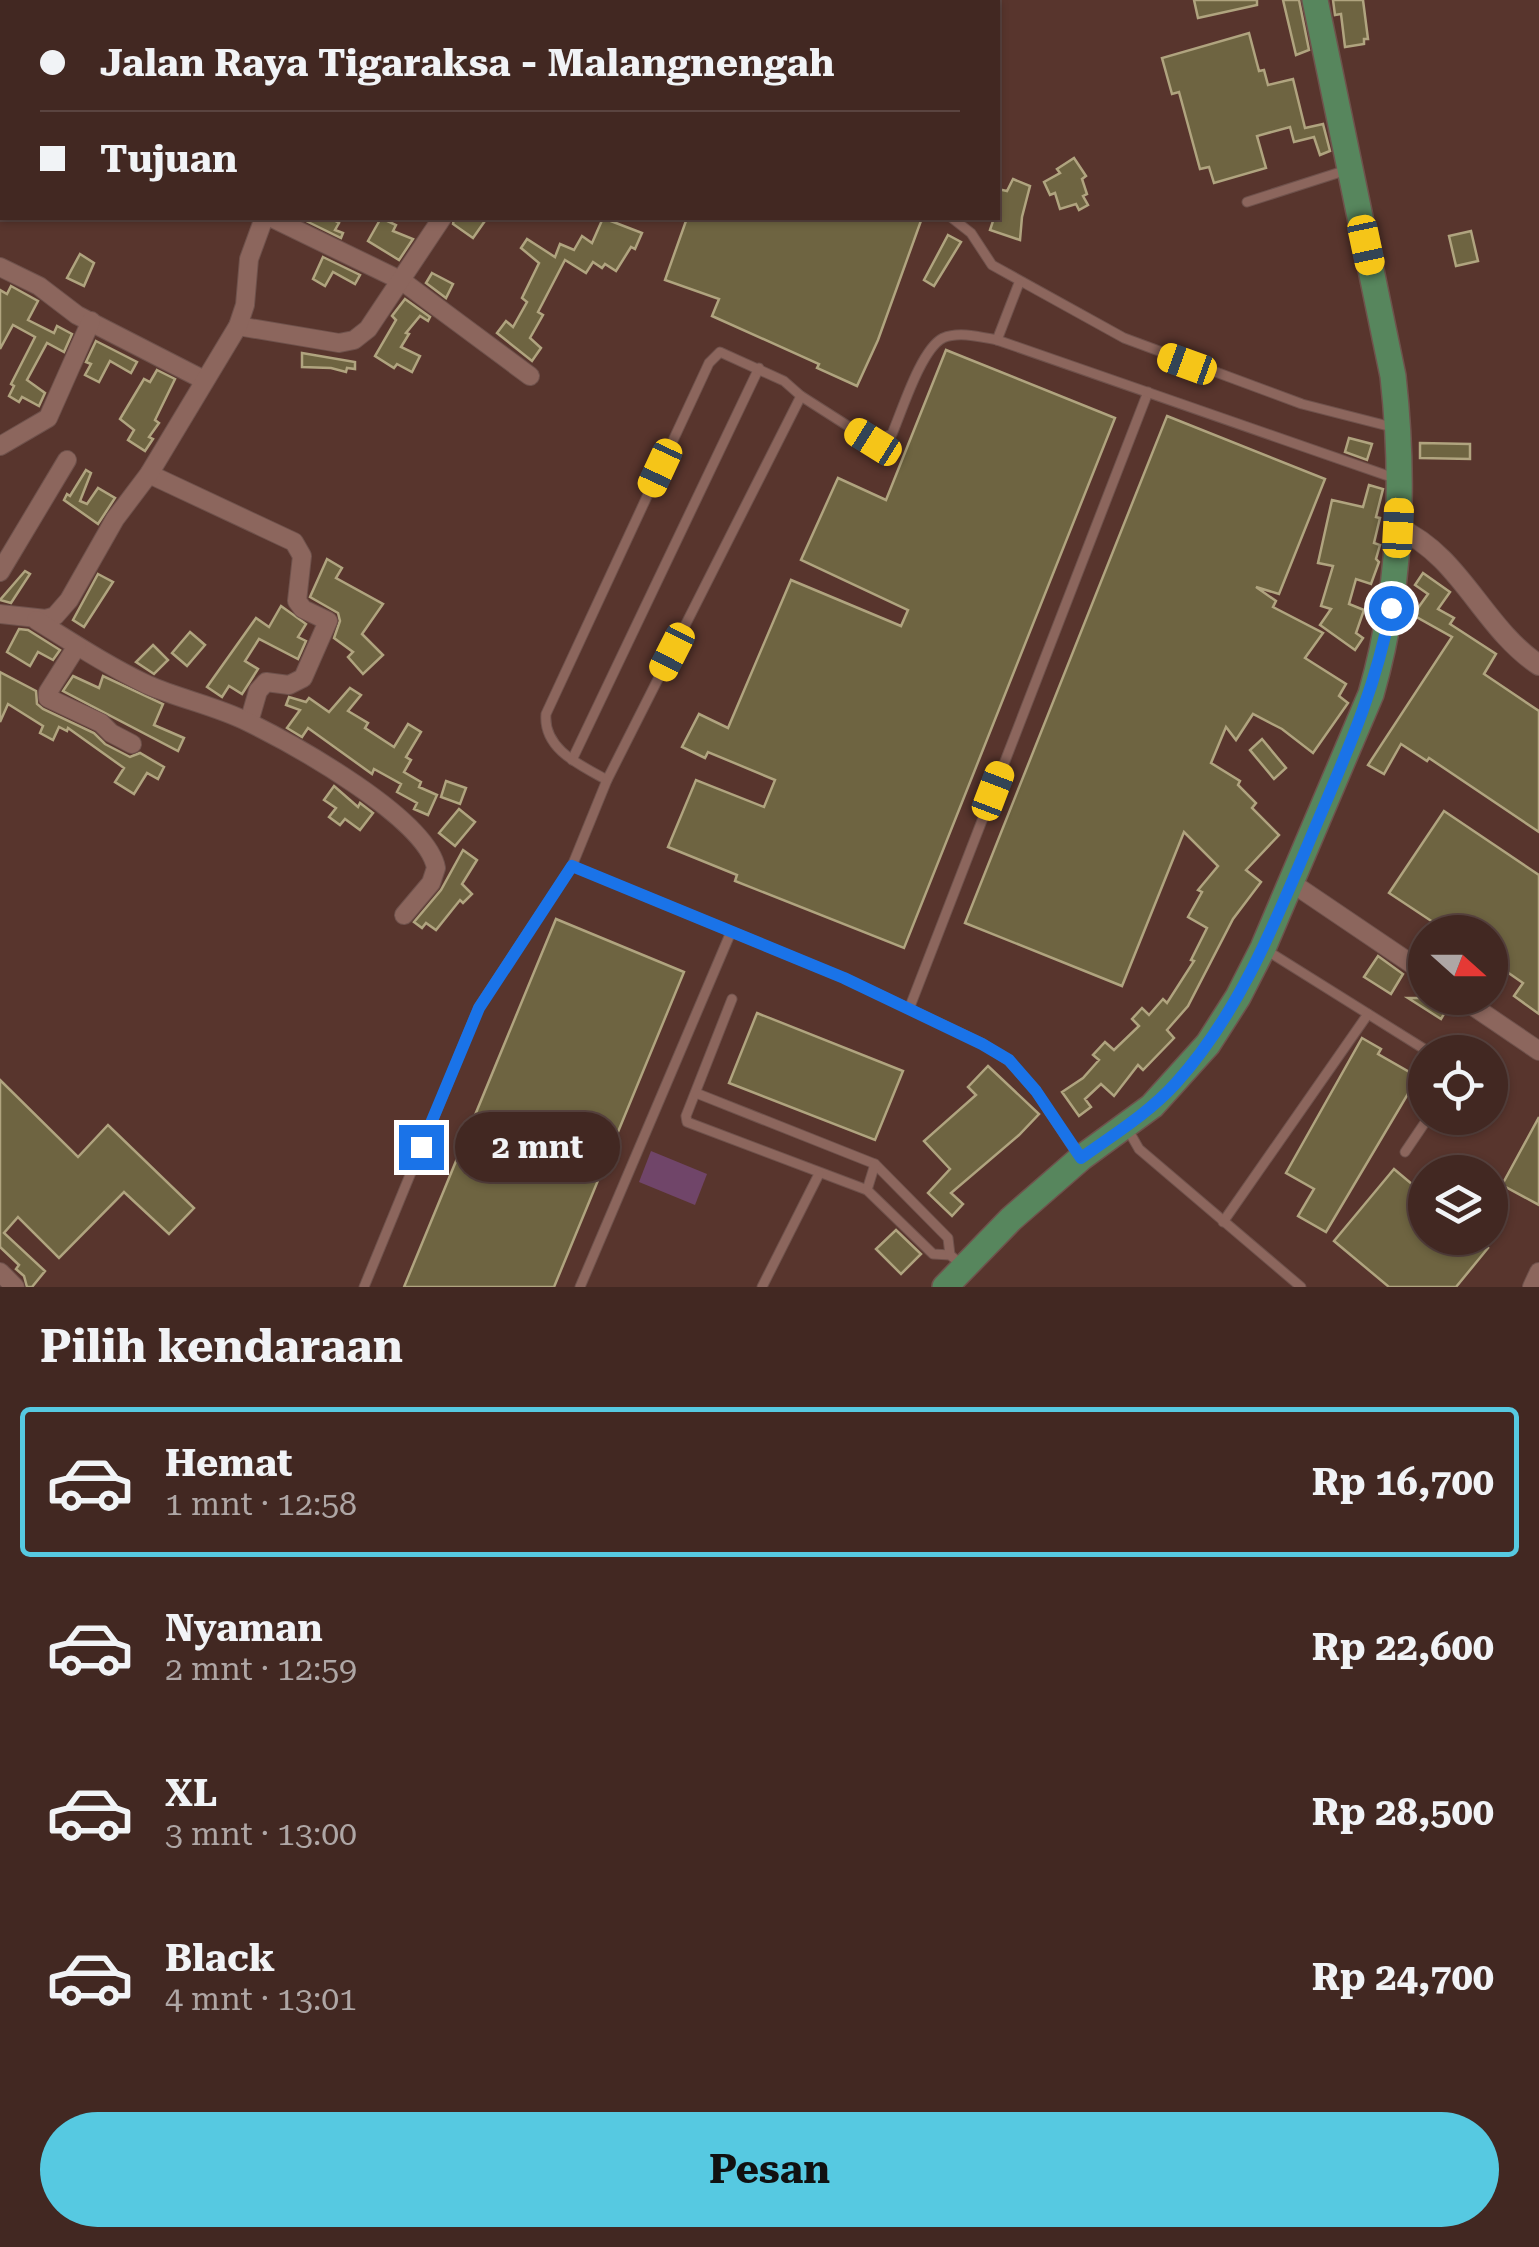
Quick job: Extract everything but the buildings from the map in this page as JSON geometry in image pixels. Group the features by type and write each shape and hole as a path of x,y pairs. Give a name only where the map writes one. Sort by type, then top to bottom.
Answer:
{"main road":[{"path":"946,1287 956,1260 1176,1083 1208,1044 1263,948 1371,694 1391,608 1398,528 1399,429 1393,376 1316,0"}],"street":[{"path":"36,620 54,616 69,600 115,519 150,474 238,326 245,305 249,259 263,220"},
{"path":"276,220 402,281 530,376"},
{"path":"238,326 339,343 354,340 368,329 441,220"},
{"path":"0,266 39,286 62,306 204,380"},
{"path":"0,446 48,418 91,321"},
{"path":"0,572 67,460"},
{"path":"150,474 294,542 302,556 297,602 328,621 303,678 290,685 266,682 258,691 249,722"},
{"path":"1398,528 1431,547 1458,575 1505,638 1539,665"},
{"path":"0,613 36,620 97,660 152,686 249,722 376,798 422,839 435,860 434,876 404,915"},
{"path":"77,646 48,698 101,723 132,744"},
{"path":"1292,882 1408,961"},
{"path":"1485,1015 1539,1051"},
{"path":"0,1272 15,1287"},
{"path":"1532,1287 1539,1272"}],"lane":[{"path":"1248,202 1350,169"},
{"path":"955,220 972,232 992,265 1155,352 1302,404 1399,429"},
{"path":"997,340 1020,283"},
{"path":"607,780 572,760 554,744 544,729 546,714 709,362 720,352 784,381 873,442 892,434 930,350 944,338 970,335 997,340 1399,480"},
{"path":"572,760 758,368"},
{"path":"909,1009 1148,392"},
{"path":"364,1287 479,1008 572,866 607,780 802,396"},
{"path":"572,866 844,978 982,1044 1009,1060 1036,1091 1081,1158"},
{"path":"580,1287 731,932"},
{"path":"1263,948 1408,1039"},
{"path":"732,999 686,1116 693,1126 868,1190 932,1254 956,1260"},
{"path":"1222,1222 1368,1014"},
{"path":"696,1093 875,1164 948,1238 956,1260"},
{"path":"1125,1126 1138,1148 1301,1287"},
{"path":"1405,1152 1416,1135"},
{"path":"868,1190 875,1164"},
{"path":"762,1287 819,1174"}],"shaded area":[{"path":"651,1151 707,1174 695,1205 639,1182"}],"route":[{"path":"421,1147 479,1008 572,866 844,978 982,1044 1009,1060 1036,1091 1081,1158 1152,1106 1176,1083 1208,1044 1238,997 1292,882 1371,694 1391,608"}]}
